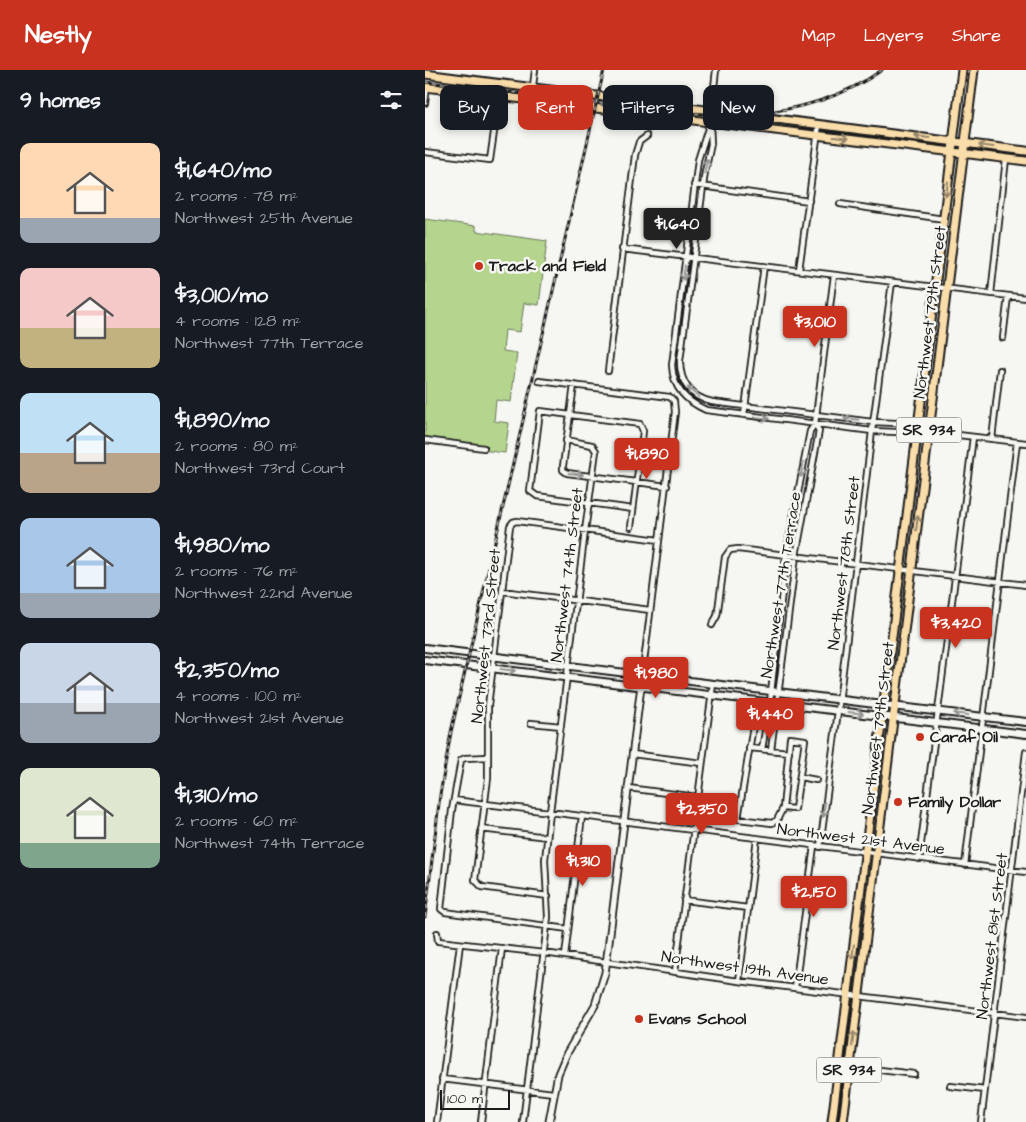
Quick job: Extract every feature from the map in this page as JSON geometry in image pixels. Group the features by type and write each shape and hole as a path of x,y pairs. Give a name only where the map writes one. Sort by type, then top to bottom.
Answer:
{"main road":[{"name":"Northwest 79th Street","path":"831,1122 962,70"},
{"name":"Northwest 79th Street","path":"843,1122 973,70"},
{"path":"425,74 518,86"},
{"path":"426,87 440,89"},
{"path":"593,95 703,109"},
{"path":"593,108 703,121"},
{"path":"774,118 1026,151"},
{"path":"796,132 797,121"},
{"path":"774,129 1026,161"},
{"path":"889,144 891,133"},
{"path":"926,359 938,360"},
{"path":"908,501 920,502"},
{"path":"895,612 896,635 902,645"},
{"path":"425,648 1026,722"},
{"path":"425,660 1026,734"},
{"path":"875,778 885,778"},
{"path":"855,931 867,932"}],"street":[{"path":"533,85 535,70"},
{"path":"714,85 715,70"},
{"path":"425,103 426,87"},
{"path":"799,270 819,124"},
{"path":"425,152 490,160 494,130"},
{"path":"707,130 697,160 672,365 674,381 681,394 693,404 706,410 744,416 872,431 929,431 1026,444"},
{"path":"710,130 711,144 703,186 680,369 689,390 702,400 873,422 897,423 916,430"},
{"path":"607,371 636,149 639,142 647,136"},
{"path":"991,294 1006,159"},
{"path":"695,185 809,201"},
{"path":"839,204 943,219"},
{"path":"690,219 699,220"},
{"path":"622,249 1026,298"},
{"path":"744,416 764,266"},
{"name":"Northwest 77th Terrace","path":"771,750 777,703 774,692 787,555 810,430 815,424 817,415 834,275"},
{"name":"Northwest 78th Street","path":"795,988 839,711 873,422 892,282"},
{"path":"681,296 689,297"},
{"path":"1003,338 1008,296"},
{"path":"676,333 684,334"},
{"path":"993,439 1000,370"},
{"path":"539,381 671,397 674,401 675,412 607,962 602,988 595,1005 567,1052 558,1074 549,1122"},
{"path":"574,386 563,470 567,473 667,486"},
{"path":"631,527 643,431 640,424 539,411 530,491 537,496 633,509"},
{"name":"Northwest 77th Terrace","path":"762,749 770,702 774,692 800,532 819,431 815,424"},
{"path":"919,859 973,436"},
{"path":"425,440 484,448"},
{"name":"Northwest 74th Street","path":"523,1122 547,926 548,896 545,860 547,837 596,450 595,446 590,444 566,440"},
{"path":"965,865 1017,442"},
{"path":"799,487 808,489"},
{"name":"Northwest 73rd Street","path":"548,896 482,887 475,880 488,778 488,706 510,526 513,522 517,521 585,531"},
{"path":"791,530 800,532"},
{"path":"585,531 659,540"},
{"path":"712,626 717,616 725,557 730,550 738,549 956,578 1026,585"},
{"path":"502,591 650,610"},
{"path":"675,972 713,684"},
{"path":"754,720 739,819 772,823 777,820 783,808 790,738 805,740 795,809 783,808"},
{"path":"531,723 561,726"},
{"path":"749,748 789,752"},
{"name":"Northwest 81st Street","path":"981,1122 1026,752"},
{"path":"632,754 702,763"},
{"path":"488,757 465,758 461,760 452,810 440,906 442,911 568,929"},
{"path":"799,777 816,780"},
{"path":"628,788 697,797"},
{"name":"Northwest 21st Avenue","path":"454,800 1026,872"},
{"path":"565,956 582,816"},
{"path":"481,829 547,837"},
{"path":"739,981 757,838"},
{"path":"684,900 748,908"},
{"path":"437,933 438,941 460,944 437,1122"},
{"name":"Northwest 19th Avenue","path":"460,944 544,953 739,981 1026,1017"},
{"path":"481,1122 503,948"},
{"path":"838,1065 914,1074"},
{"path":"442,1079 553,1093"},
{"path":"950,1086 985,1090"}],"green space":[{"path":"425,219 476,226 476,231 547,241 539,305 524,303 520,332 505,330 503,351 517,353 511,402 496,400 494,421 509,423 505,453 425,443"}],"railway":[{"path":"425,917 440,795 451,732 604,70"},
{"path":"425,82 663,111 739,114 777,111 813,103 848,90 882,70"}],"place":[{"name":"Track and Field","path":"479,266"},
{"name":"Caraf Oil","path":"920,737"},
{"name":"Family Dollar","path":"898,802"},
{"name":"Evans School","path":"639,1019"}]}
